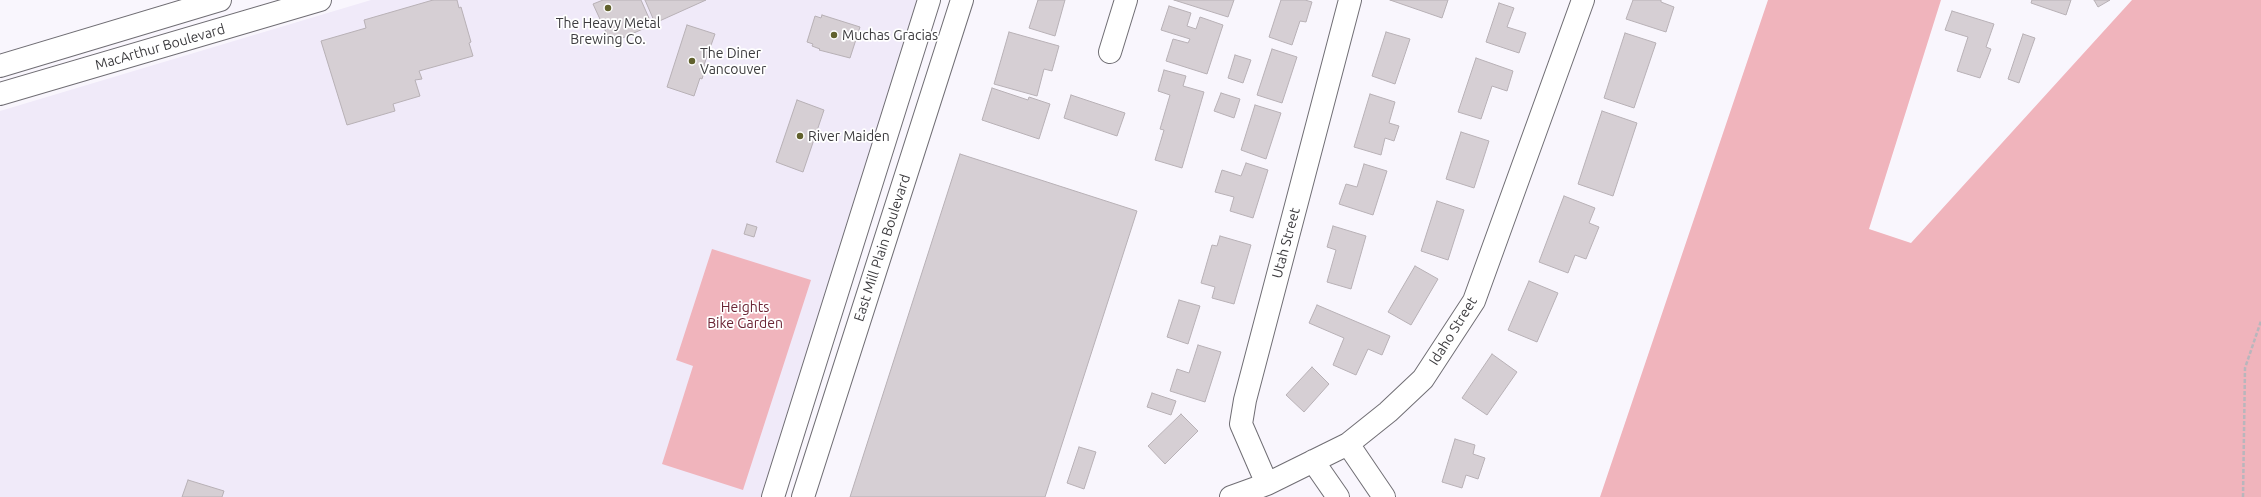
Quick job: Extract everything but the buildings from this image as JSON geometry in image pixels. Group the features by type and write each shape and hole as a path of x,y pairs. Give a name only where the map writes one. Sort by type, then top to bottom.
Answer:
{"street":[{"name":"MacArthur Boulevard","path":"0,66 220,0"},
{"name":"MacArthur Boulevard","path":"0,94 320,0"},
{"name":"East Mill Plain Boulevard","path":"773,497 929,0"},
{"name":"East Mill Plain Boulevard","path":"803,497 962,0"},
{"path":"1110,52 1126,0"},
{"name":"Utah Street","path":"1266,484 1241,424 1245,400 1350,0"},
{"name":"Idaho Street","path":"1231,497 1266,484 1348,444 1388,412 1423,379 1474,301 1583,0"},
{"path":"838,386 836,350 866,248 854,239"},
{"path":"789,497 811,427 810,416 801,408"},
{"path":"1348,444 1384,497"},
{"path":"1313,461 1338,497"}],"path":[{"path":"2243,497 2246,368 2261,321"}],"shaded area":[{"path":"371,0 919,0 762,497 0,497 0,111"}],"green space":[{"path":"1768,0 1941,0 1869,229 1911,243 2132,0 2261,0 2261,497 1600,497"},
{"name":"Heights Bike Garden","path":"712,249 811,280 743,490 662,464 693,366 676,360"}],"place":[{"name":"The Heavy Metal Brewing Co.","path":"608,8"},
{"name":"Muchas Gracias","path":"834,35"},
{"name":"The Diner Vancouver","path":"692,61"},
{"name":"River Maiden","path":"800,136"}]}
